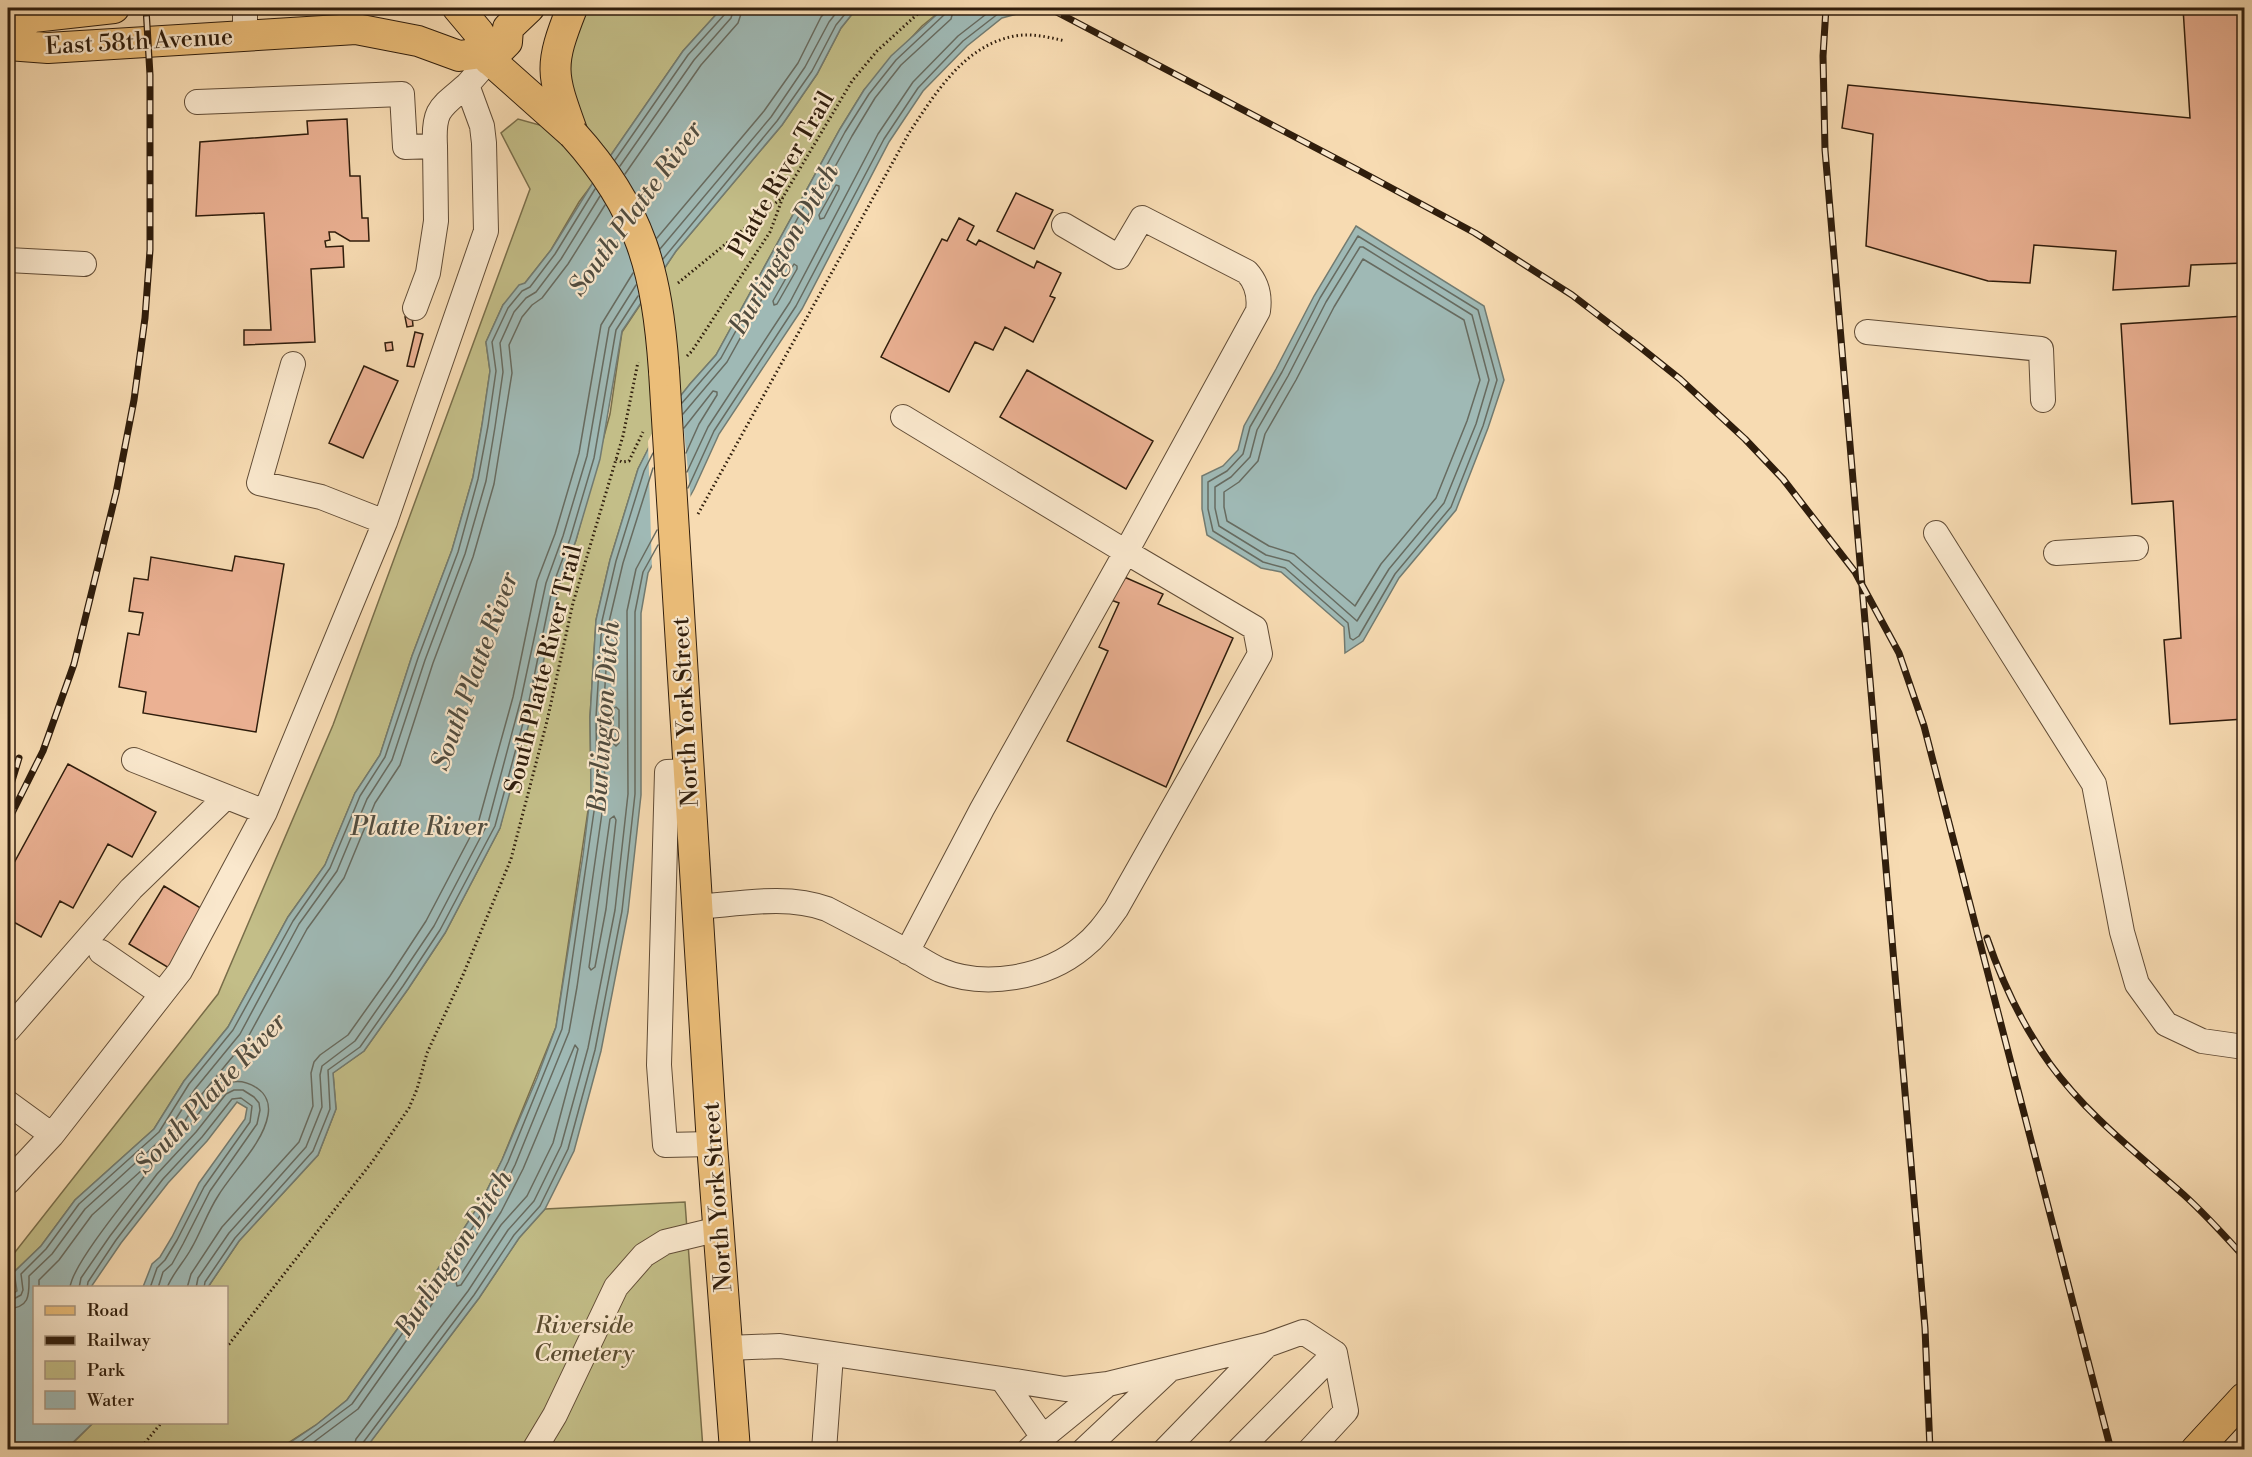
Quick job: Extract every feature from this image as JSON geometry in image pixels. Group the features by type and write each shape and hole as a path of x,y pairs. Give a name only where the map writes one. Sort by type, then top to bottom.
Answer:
{"main road":[{"name":"East 58th Avenue","path":"8,30 33,17 114,8"},
{"path":"458,8 492,52"},
{"path":"492,52 508,28 529,8"},
{"path":"492,52 520,41 555,8"},
{"path":"572,8 554,63 556,87 573,134"},
{"name":"East 58th Avenue","path":"8,45 48,48 245,21 356,30 418,41 459,56 492,52"},
{"name":"North York Street","path":"492,52 595,159 628,212 643,246 672,366 655,421 675,538 712,1143 735,1449"},
{"path":"2196,1449 2244,1398"}],"lane":[{"path":"415,308 428,273 436,221 435,119 441,107 466,85 492,52"},
{"path":"8,1182 52,1135 180,970 265,812 385,522 486,231 484,143 478,113 466,85"},
{"path":"197,102 402,94 405,147 435,146"},
{"path":"907,952 982,810 1258,311 1259,300 1253,279 1247,272 1142,218 1127,261 1064,225"},
{"path":"8,260 84,264"},
{"path":"1867,332 2041,349 2043,400"},
{"path":"293,364 259,483 321,497 385,522"},
{"path":"697,907 769,902 814,904 940,970 966,977 992,979 1038,972 1063,962 1083,948 1101,930 1116,909 1260,654 1255,628 903,417"},
{"path":"1936,533 2094,784 2122,932 2137,984 2166,1024 2202,1041 2244,1047"},
{"path":"2056,554 2136,548"},
{"path":"134,760 265,812"},
{"path":"689,771 667,772 659,1065 665,1145 712,1143"},
{"path":"8,1029 131,889 226,797"},
{"path":"101,952 162,994"},
{"path":"8,1103 52,1135"},
{"path":"534,1449 555,1415 616,1287 644,1255 665,1242 719,1229"},
{"path":"727,1348 780,1346 1065,1389 1108,1384 1268,1344 1303,1332 1335,1353 1346,1411 1310,1449"},
{"path":"1165,1449 1268,1344"},
{"path":"1239,1449 1335,1353"},
{"path":"824,1449 831,1355"},
{"path":"1084,1449 1170,1368"},
{"path":"1002,1379 1036,1443 1108,1384"}],"path":[{"name":"Platte River Trail","path":"672,366 692,351 770,232 783,197 852,81 878,51 924,8"},
{"path":"675,538 682,537 691,528 729,454 909,133 941,84 982,47 1014,36 1041,35 1065,41"},
{"path":"675,285 783,197"},
{"name":"South Platte River Trail","path":"228,1346 372,1161 409,1108 417,1089 427,1053 463,975 511,859 547,721 573,603 623,436 639,354"},
{"path":"616,459 622,462 629,461 655,421"},
{"path":"139,1449 160,1424"}],"green space":[{"path":"588,8 722,8 683,51 579,202 551,250 525,283 503,305 486,342 490,371 482,425 473,477 452,550 412,656 380,755 355,793 325,865 288,917 228,1027 184,1081 154,1129 75,1200 41,1246 14,1272 17,1291 8,1297 8,1261 218,994 333,725 530,189 501,133 518,119 572,134 569,98 572,32"},
{"path":"857,8 944,8 922,26 864,90 840,129 716,355 666,415 638,469 610,560 596,620 590,717 591,790 556,1027 502,1160 481,1202 418,1300 347,1400 316,1425 279,1449 66,1450 92,1424 228,1424 228,1286 209,1286 239,1241 318,1155 336,1109 333,1073 364,1051 408,989 445,933 500,828 524,741 559,587 576,540 610,414 622,332 676,251 782,125 817,74 841,28"},
{"name":"Riverside Cemetery","path":"685,1202 703,1449 364,1450 479,1298 519,1238 545,1209"}],"water":[{"name":"Platte River","path":"722,8 857,8 841,28 817,74 782,125 676,251 622,331 600,459 576,540 559,587 535,702 500,828 445,933 408,989 364,1051 333,1073 336,1109 318,1155 239,1241 209,1286 143,1286 152,1264 160,1257 172,1237 199,1183 245,1119 247,1108 237,1102 207,1141 168,1183 121,1243 92,1286 33,1286 33,1424 92,1424 66,1449 8,1450 8,1297 17,1291 14,1272 41,1246 75,1200 154,1129 184,1081 228,1027 288,917 325,865 355,793 380,755 412,656 452,550 473,477 482,425 490,371 486,342 503,305 519,285 525,283 551,250 602,168 683,51"},
{"name":"Burlington Ditch","path":"944,8 1040,8 1002,18 967,46 923,91 889,142 802,309 719,434 694,489 648,573 641,613 641,795 628,912 601,1051 574,1151 545,1209 519,1238 479,1298 366,1448 279,1450 347,1400 418,1300 481,1202 502,1160 556,1027 591,790 590,717 596,620 610,560 638,469 666,414 716,355 840,129 864,90 891,56"},
{"path":"1356,226 1484,306 1504,380 1456,510 1399,578 1363,641 1345,653 1344,627 1281,572 1261,568 1207,535 1202,509 1202,476 1223,466 1238,450 1244,426 1314,296"}],"pier":[{"path":"680,391 691,501 652,571 648,441 663,413"}],"building":[{"path":"2183,8 2244,8 2244,263 2191,265 2189,286 2113,290 2116,251 2034,245 2030,283 1988,281 1866,246 1873,134 1842,128 1848,85 2190,118"},
{"path":"347,119 350,176 360,176 362,218 368,218 369,241 350,241 335,232 329,232 330,240 325,241 326,247 343,246 344,267 311,269 315,342 244,345 244,330 271,330 264,213 196,216 200,142 308,134 307,121"},
{"path":"1016,193 1053,210 1034,249 997,231"},
{"path":"959,218 974,226 967,240 976,245 979,240 1034,268 1037,261 1061,273 1050,296 1055,298 1033,342 1005,327 993,350 975,342 949,392 881,357 942,239 947,241"},
{"path":"412,316 413,326 407,327 405,317"},
{"path":"2244,316 2244,719 2170,724 2164,640 2181,638 2173,501 2132,504 2121,324"},
{"path":"415,332 423,334 414,367 407,366"},
{"path":"392,342 393,350 386,351 385,343"},
{"path":"364,366 398,381 363,458 329,443"},
{"path":"1027,370 1153,441 1126,489 1000,417"},
{"path":"235,556 284,564 256,732 143,713 146,692 119,687 128,633 139,635 143,613 129,611 134,578 148,580 151,557 232,571"},
{"path":"1122,576 1163,594 1158,604 1233,638 1166,787 1067,741 1108,651 1099,647 1119,603 1111,600"},
{"path":"68,764 156,812 132,857 108,844 73,908 60,901 41,937 8,919 8,874"},
{"path":"164,886 204,910 169,968 129,944"}],"railway":[{"path":"8,821 43,751 74,664 116,493 134,400 145,318 150,250 150,75 146,8"},
{"path":"1049,8 1475,233 1572,295 1680,379 1745,439 1783,479 1855,572 1899,653 1924,726 2111,1450"},
{"path":"1826,8 1823,56 1825,150 1925,1328 1930,1450"},
{"path":"8,794 19,758"},
{"path":"1987,938 1999,971 2022,1019 2064,1083 2114,1133 2200,1210 2244,1257"}],"water label":[{"name":"South Platte River","path":"635,208"},
{"name":"South Platte River","path":"474,671"},
{"name":"South Platte River","path":"210,1093"}]}
